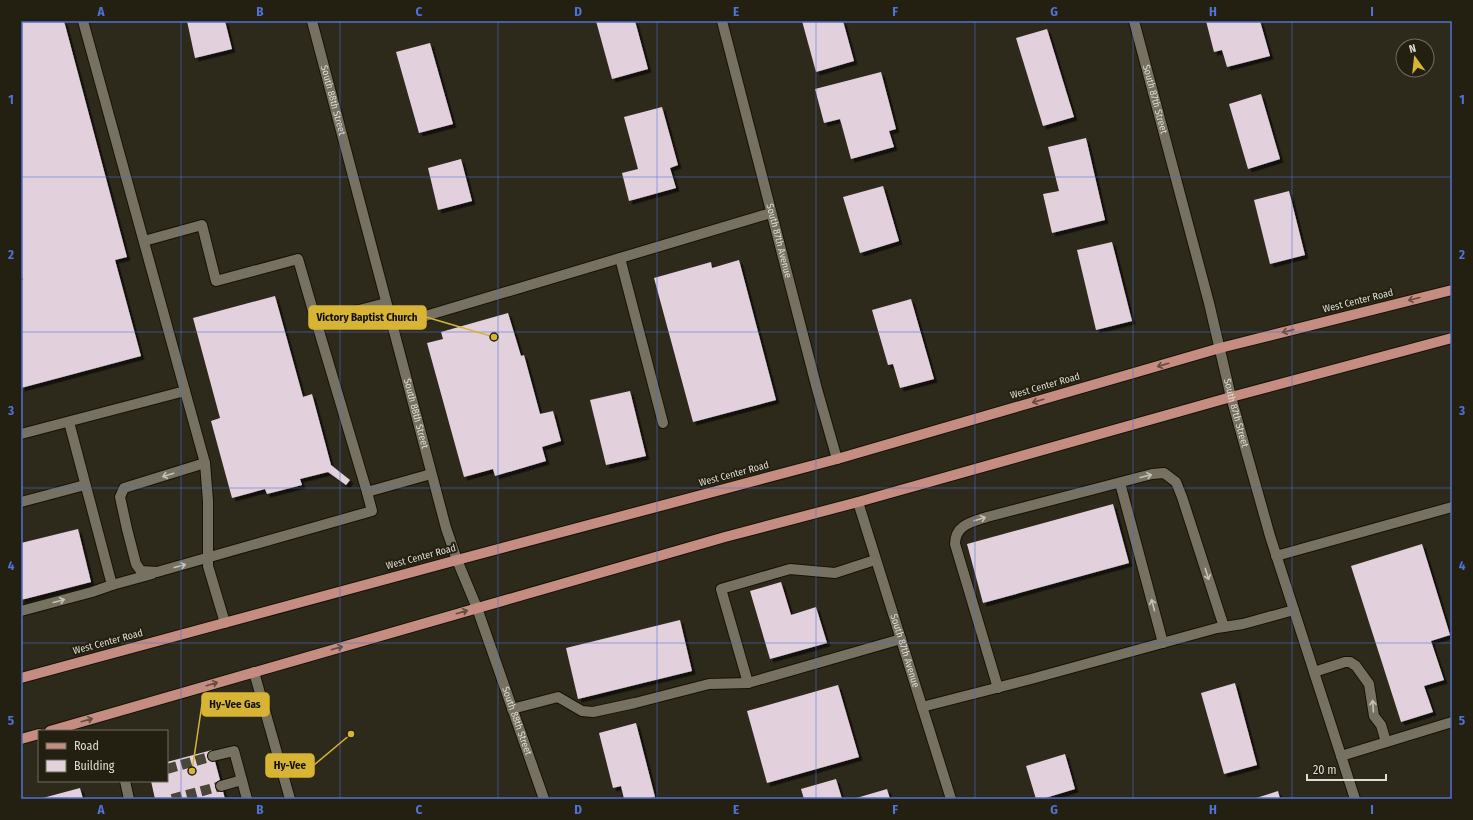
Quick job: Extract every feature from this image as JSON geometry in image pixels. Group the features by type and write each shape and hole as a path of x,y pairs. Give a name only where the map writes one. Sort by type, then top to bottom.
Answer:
{"main road":[{"name":"West Center Road","path":"21,678 837,459 1220,348 1452,290"},
{"path":"53,730 725,537 858,502 1231,397 1452,338"},
{"path":"21,739 38,734"}],"street":[{"path":"83,21 205,463 208,501 208,566 225,623"},
{"name":"South 88th Street","path":"312,21 446,528 457,560 477,608 544,799"},
{"name":"South 87th Avenue","path":"722,21 817,389 837,459"},
{"name":"South 87th Street","path":"1134,21 1220,348 1231,397 1276,556 1355,799"},
{"path":"392,326 771,213"},
{"path":"21,611 372,511 298,259 216,281 202,225 144,241"},
{"path":"620,258 663,423"},
{"path":"316,321 386,303"},
{"path":"21,434 185,391"},
{"path":"69,422 112,585"},
{"path":"157,572 140,571 136,564 120,497 124,488 205,463"},
{"path":"998,688 955,544 958,530 965,524 1152,474 1164,473 1176,482 1182,497 1224,627"},
{"path":"367,492 431,474"},
{"path":"1120,483 1163,643"},
{"path":"21,502 85,485"},
{"name":"South 87th Avenue","path":"858,502 951,799"},
{"path":"1276,556 1452,507"},
{"path":"748,683 721,588 790,569 835,573 875,560"},
{"path":"922,707 1224,627 1243,624 1294,610"},
{"path":"512,708 558,697 582,711 594,712 709,684 748,683 901,639"},
{"path":"1314,672 1345,662 1350,662 1356,666 1369,684 1374,716 1381,725 1386,742"},
{"path":"254,672 290,799"},
{"path":"1341,756 1452,722"},
{"path":"213,756 234,751 247,799"},
{"path":"221,786 242,780"},
{"path":"124,782 129,799"}],"building":[{"path":"21,21 64,21 127,257 115,260 141,356 21,388 21,281 23,280 21,274"},
{"path":"187,21 225,21 232,49 195,58"},
{"path":"596,21 635,21 648,69 612,79"},
{"path":"802,21 843,21 854,61 816,72"},
{"path":"1206,21 1260,21 1270,56 1227,67 1222,50 1214,52"},
{"path":"1047,29 1074,117 1043,126 1016,38"},
{"path":"430,43 453,124 419,133 396,52"},
{"path":"881,72 896,129 889,131 894,147 851,159 840,119 824,123 815,89"},
{"path":"1261,94 1280,159 1248,169 1229,104"},
{"path":"662,107 678,165 670,168 676,188 629,201 622,173 638,169 624,117"},
{"path":"1086,138 1105,220 1052,233 1043,194 1059,191 1048,147"},
{"path":"461,159 472,201 438,210 428,168"},
{"path":"883,186 899,241 860,253 843,197"},
{"path":"1289,191 1305,255 1270,264 1254,200"},
{"path":"1112,242 1132,321 1096,330 1077,250"},
{"path":"739,260 776,400 693,422 654,278 711,262 712,268"},
{"path":"275,296 303,397 312,394 331,465 350,480 346,485 328,472 300,479 302,485 267,494 265,489 232,498 211,421 220,418 193,318"},
{"path":"911,299 934,379 900,388 893,364 888,365 872,310"},
{"path":"508,313 521,356 524,355 540,414 553,411 561,441 542,447 546,461 495,476 493,469 464,477 427,343 443,339 441,332"},
{"path":"630,391 646,456 606,465 590,400"},
{"path":"1113,504 1129,563 983,603 967,544"},
{"path":"78,529 91,582 21,600 21,543"},
{"path":"1422,544 1450,635 1431,641 1444,680 1424,686 1433,712 1401,722 1351,566"},
{"path":"781,582 791,615 816,607 827,643 770,659 750,591"},
{"path":"680,620 692,671 578,699 566,648"},
{"path":"1235,683 1257,765 1224,774 1201,693"},
{"path":"838,685 859,757 767,783 747,711"},
{"path":"636,723 655,797 645,799 624,799 621,786 613,788 599,733"},
{"path":"212,750 225,799 155,799 151,782 168,782 168,762"},
{"path":"1065,754 1075,789 1042,799 1036,799 1026,766"},
{"path":"836,779 842,799 804,799 801,789"},
{"path":"80,788 83,799 39,799"},
{"path":"887,789 890,799 853,799"},
{"path":"1278,791 1280,799 1253,799"}],"tunnel":[{"path":"168,769 213,756"},
{"path":"172,799 221,786"}],"place":[{"name":"Victory Baptist Church","path":"494,337"},
{"name":"Hy-Vee","path":"351,734"},
{"name":"Hy-Vee Gas","path":"192,771"}]}
